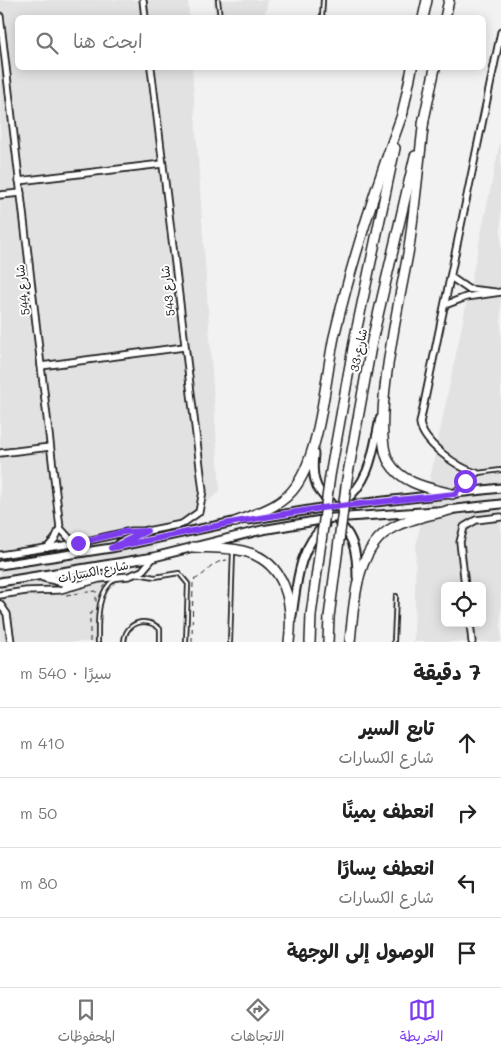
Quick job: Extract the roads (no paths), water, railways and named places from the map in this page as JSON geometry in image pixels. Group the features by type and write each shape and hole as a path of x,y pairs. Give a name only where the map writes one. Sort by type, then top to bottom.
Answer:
{"highway":[{"path":"424,15 427,0"},
{"path":"446,15 449,0"},
{"name":"شارع 33","path":"310,642 311,615 330,476 355,337 412,70"},
{"name":"شارع 33","path":"328,642 329,617 347,479 372,341 435,70"},
{"path":"235,522 277,504 292,493 302,477 315,441 344,297 375,194 403,112"},
{"path":"424,119 411,233 383,406 383,442 386,456 393,467 409,481 453,494"},
{"path":"350,642 357,587 371,549 384,533 402,523 450,510"},
{"path":"193,547 233,549 259,557 279,575 287,592 292,622 289,642"}],"street":[{"path":"143,0 145,15"},
{"name":"شارع 544","path":"0,16 60,528"},
{"path":"453,494 465,481 476,473 453,462 426,436 420,427 427,381 452,278 501,32"},
{"name":"شارع 543","path":"147,531 182,524 194,517 199,512 203,491 151,70"},
{"path":"19,181 162,164"},
{"path":"0,195 21,193"},
{"path":"452,278 468,289 499,292"},
{"path":"445,305 466,297 499,292"},
{"path":"41,366 184,347"},
{"path":"292,622 298,578 304,555 316,534 330,516 354,493 368,471 383,406"},
{"path":"315,441 313,471 316,486 325,499 348,517"},
{"path":"0,453 50,446"},
{"name":"شارع الكسارات","path":"0,565 111,548 235,522 321,508 338,509 348,505 501,488"},
{"name":"شارع الكسارات","path":"0,582 154,557 262,530 321,520 330,516 348,517 450,510 501,504"},
{"path":"321,508 343,527 353,542 357,554 357,587"},
{"path":"465,582 460,542 464,527 476,520 501,517"},
{"path":"47,548 55,540 60,528 69,538 78,543"},
{"path":"0,555 78,543 123,532 147,531"},
{"path":"111,548 147,531"},
{"name":"شارع الكسارات","path":"0,595 26,591 60,590 74,585 135,574 142,571 154,557"},
{"path":"40,576 74,585"},
{"path":"0,604 7,614 11,642"},
{"path":"470,627 472,642"}],"lane":[{"path":"218,0 220,15"},
{"path":"322,15 324,0"},
{"path":"476,473 501,470"},
{"path":"230,642 233,549"},
{"path":"135,574 155,577 179,573 185,579 188,584 186,642"},
{"path":"98,642 99,610 102,596 106,587 118,577"},
{"path":"394,642 396,596"},
{"path":"124,642 125,632 130,626 135,623 154,623 160,629 160,642"}]}
